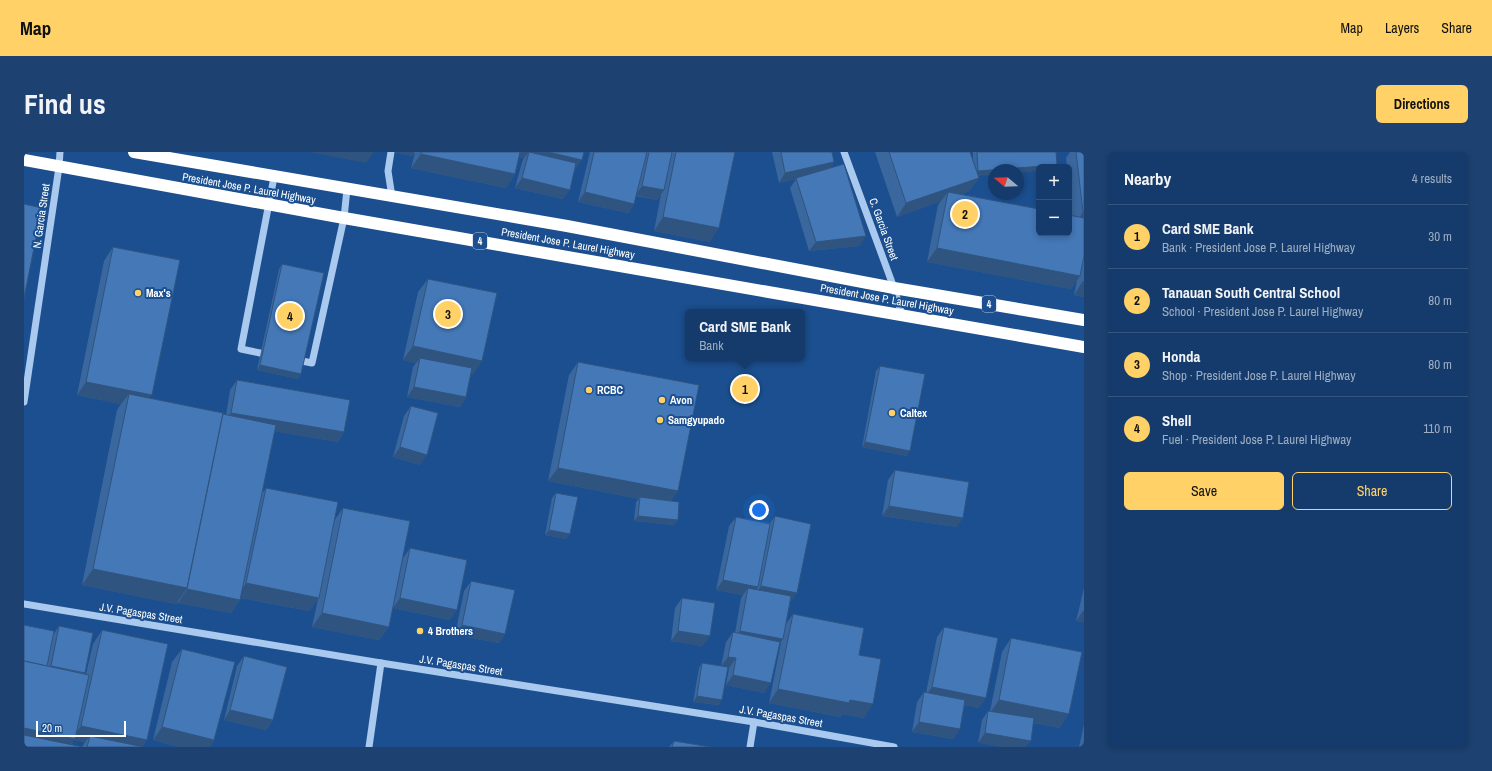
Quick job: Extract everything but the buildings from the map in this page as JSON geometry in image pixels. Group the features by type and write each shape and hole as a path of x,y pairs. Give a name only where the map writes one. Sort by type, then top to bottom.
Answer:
{"highway":[{"name":"President Jose P. Laurel Highway","path":"134,152 567,226 894,288 1084,320"},
{"name":"President Jose P. Laurel Highway","path":"24,160 344,218 1084,347"}],"street":[{"name":"N. Garcia Street","path":"24,402 60,152"},
{"path":"391,152 388,171 392,197"},
{"name":"C. Garcia Street","path":"844,152 894,288 902,315"},
{"path":"260,353 241,349 274,177"},
{"path":"302,362 312,363 344,218 347,189"},
{"name":"J.V. Pagaspas Street","path":"24,604 381,663 754,722 894,747"},
{"path":"369,747 381,663"},
{"path":"750,747 754,722"}],"place":[{"name":"Tanauan South Central School","path":"965,214"},
{"name":"Max's","path":"138,293"},
{"name":"Honda","path":"448,314"},
{"name":"Shell","path":"290,316"},
{"name":"Card SME Bank","path":"745,389"},
{"name":"RCBC","path":"589,390"},
{"name":"Avon","path":"662,400"},
{"name":"Caltex","path":"892,413"},
{"name":"Samgyupado","path":"660,420"},
{"name":"4 Brothers","path":"420,631"}]}
